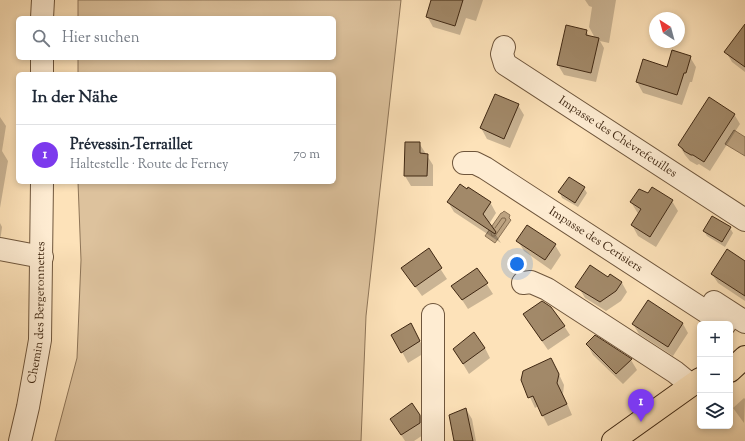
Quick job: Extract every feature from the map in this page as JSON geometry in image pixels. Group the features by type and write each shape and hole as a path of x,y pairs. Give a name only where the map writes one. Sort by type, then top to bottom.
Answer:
{"main road":[{"path":"733,358 745,351"},
{"path":"733,368 745,357"},
{"path":"614,441 697,386"},
{"path":"633,441 673,416 697,386"}],"street":[{"path":"42,16 43,0"},
{"name":"Impasse des Chèvrefeuilles","path":"504,47 502,54 505,64 745,220"},
{"path":"42,60 42,72"},
{"name":"Impasse des Cerisiers","path":"464,163 475,163 485,168 720,321"},
{"path":"526,181 745,322"},
{"name":"Chemin des Bergeronnettes","path":"20,441 28,407 40,340 42,184"},
{"path":"0,249 42,257"},
{"path":"523,283 530,282 547,288 697,386"},
{"path":"433,315 433,441"},
{"path":"733,329 745,339"}],"shaded area":[{"path":"78,0 401,0 366,316 361,441 55,441 77,358 81,260 78,184 336,184 336,72 78,72 78,60 336,60 336,16 78,16"}],"water":[{"path":"734,130 745,137 745,156 725,144"},
{"path":"504,211 510,215 509,218 511,220 495,243 485,236"}],"building":[{"path":"431,0 463,0 455,26 426,17"},
{"path":"745,24 745,67 724,52"},
{"path":"566,25 587,30 586,35 599,38 591,73 557,65"},
{"path":"672,50 691,56 677,95 636,82 643,59 667,67"},
{"path":"495,94 519,104 504,139 480,128"},
{"path":"709,97 735,114 704,162 684,151 678,145"},
{"path":"405,142 420,142 420,153 428,154 427,176 404,176"},
{"path":"569,177 585,187 575,203 558,192"},
{"path":"460,184 467,189 468,187 491,202 483,214 496,232 495,234 447,202"},
{"path":"652,187 673,200 650,237 631,225 641,209 630,202 639,189 648,193"},
{"path":"712,216 731,227 722,242 703,231"},
{"path":"527,225 556,244 545,260 516,241"},
{"path":"429,248 442,268 415,287 401,268"},
{"path":"727,249 745,261 745,296 711,274"},
{"path":"590,265 608,277 610,274 622,282 616,291 600,302 575,287"},
{"path":"477,268 488,283 462,300 451,286"},
{"path":"648,300 683,323 668,347 632,324"},
{"path":"542,301 551,307 565,326 542,341 523,314"},
{"path":"411,323 420,341 401,353 391,335"},
{"path":"474,332 485,348 463,364 453,349"},
{"path":"595,335 632,359 616,374 586,344"},
{"path":"551,358 559,374 557,383 567,404 542,416 533,396 528,398 521,380 523,371"},
{"path":"412,403 420,415 420,423 401,435 390,419"},
{"path":"466,408 473,441 454,441 449,415"}],"place":[{"name":"Prévessin-Terraillet","path":"641,422"}]}
